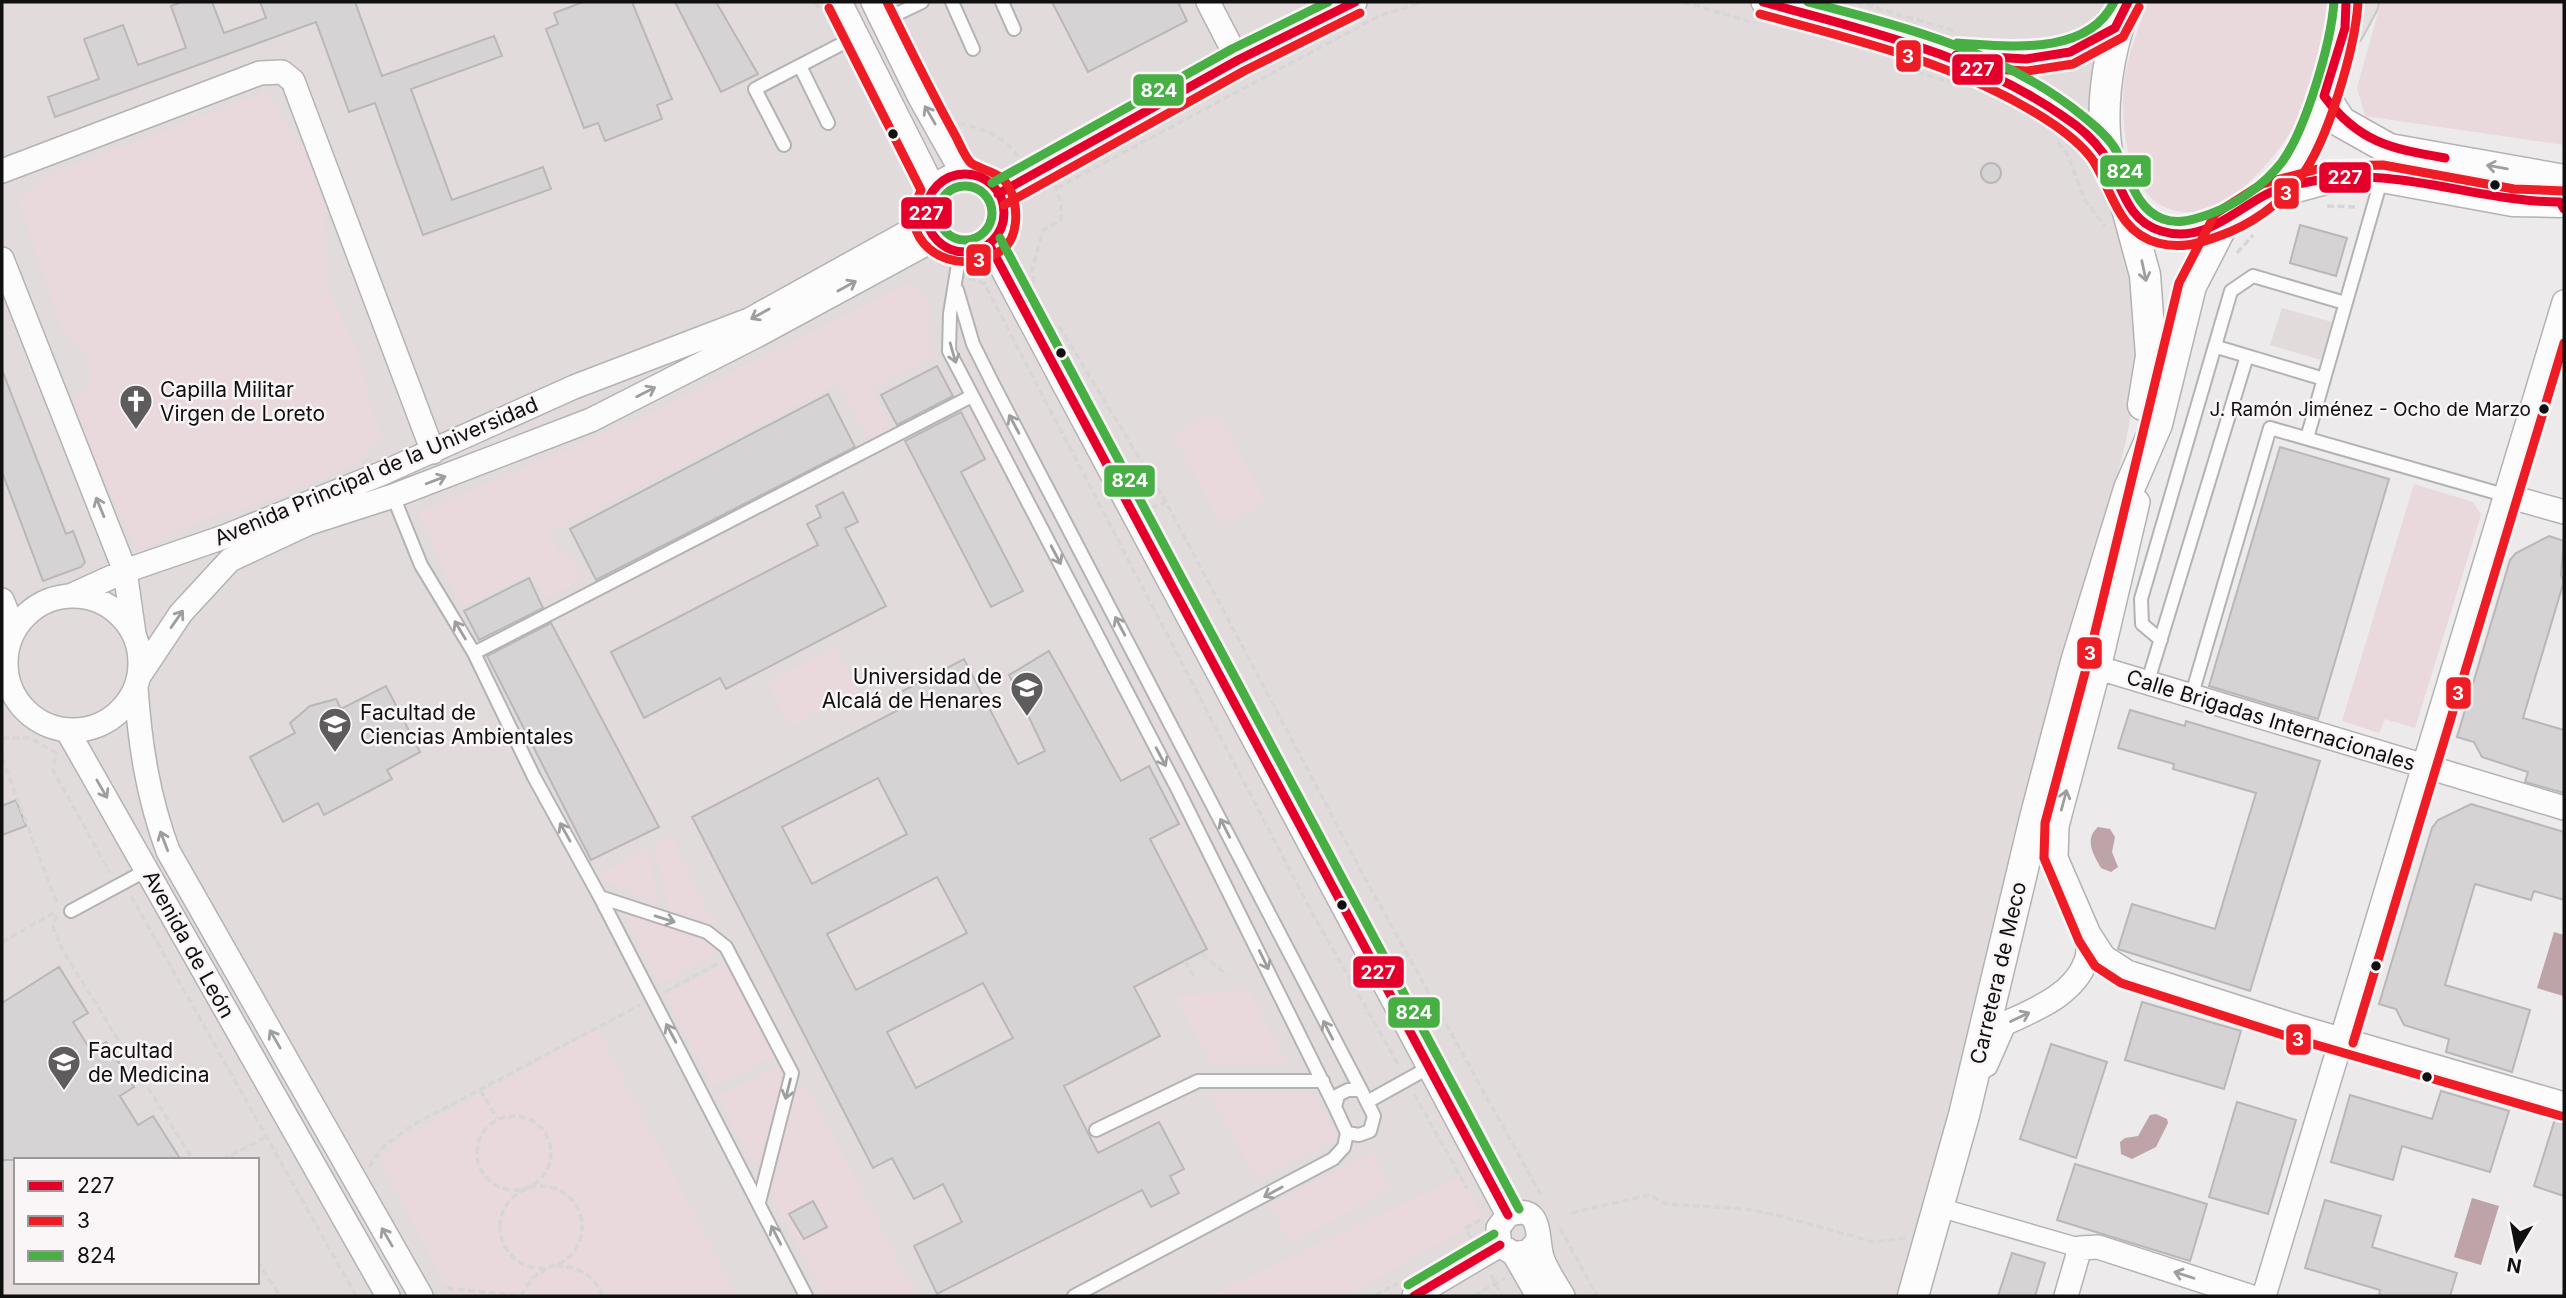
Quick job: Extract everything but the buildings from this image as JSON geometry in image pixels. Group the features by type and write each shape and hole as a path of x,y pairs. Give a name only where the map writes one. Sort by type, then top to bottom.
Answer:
{"street":[{"path":"840,2 934,189"},
{"path":"1209,2 1238,60"},
{"path":"998,194 1042,179 1238,60 1355,2"},
{"path":"1763,2 1953,55 2026,59 2070,52 2121,15"},
{"path":"2126,205 2146,225 2174,235 2224,222 2266,195 2292,169 2324,96 2350,10"},
{"path":"878,12 919,96 964,174"},
{"path":"2106,157 2106,80 2121,15"},
{"path":"1953,55 2066,118 2106,157"},
{"path":"2,171 260,73 282,72 293,80 433,452"},
{"path":"2324,96 2341,122 2389,149 2563,199"},
{"name":"Carretera de Meco","path":"2106,157 2126,205 2146,275 2151,356 2129,489"},
{"path":"964,174 984,179 998,194 1004,215 997,236 989,244 970,252 960,252 931,230 926,210 934,189 942,181 964,174"},
{"path":"2266,195 2329,178 2382,177 2513,201 2563,199"},
{"name":"Carretera de Meco","path":"1913,1296 1964,1115 2035,818 2076,662 2129,489 2157,424 2191,286 2224,222"},
{"name":"Avenida Principal de la Universidad","path":"70,596 125,571 224,537 433,452 574,387 749,320 931,230"},
{"name":"Avenida Principal de la Universidad","path":"138,682 181,613 230,560 309,523 393,496 591,420 758,335 931,230"},
{"path":"989,244 1508,1215"},
{"path":"2,259 13,318 125,571 140,656 138,682 125,707 108,721 88,729 67,730 48,726 31,716 18,703 3,670 14,629 29,612 48,600 70,596 90,598 108,606 124,619 135,636"},
{"path":"2264,1296 2564,302"},
{"path":"2157,424 2099,668 2057,826 2056,858 2089,933 2104,957 2127,972 2341,1039 2564,1104"},
{"path":"2504,495 2564,512"},
{"path":"2,600 14,629"},
{"name":"Calle Brigadas Internacionales","path":"2099,668 2564,808"},
{"name":"Avenida de León","path":"138,682 143,761 152,809 168,851 421,1296"},
{"path":"2,717 31,716"},
{"name":"Avenida de León","path":"67,730 388,1296"},
{"path":"2072,985 2086,961 2089,933"},
{"path":"1964,1115 2004,1024 2040,1008 2072,985 2100,975 2127,972"},
{"path":"325,1123 311,1157 340,1154"},
{"path":"1938,1207 2080,1248 2098,1247 2249,1296"},
{"path":"1538,1296 1498,1251 1497,1228 1508,1215 1524,1213 1536,1223 1542,1258 1563,1296"},
{"path":"1414,1296 1498,1251 1529,1251 1539,1239"},
{"path":"2066,1296 2080,1248"}],"lane":[{"path":"878,12 922,2"},
{"path":"951,2 973,49"},
{"path":"1002,2 1014,29"},
{"path":"784,145 755,89 857,36"},
{"path":"800,66 828,123"},
{"path":"2307,438 2382,177"},
{"path":"960,252 950,314 949,351 1189,811 1347,1133 1344,1147 1333,1159 1073,1296"},
{"path":"2161,640 2142,624 2141,599 2217,347 2231,291 2253,276 2345,303"},
{"path":"956,282 973,344 989,376 1374,1116 1370,1131 1359,1135 1347,1133"},
{"path":"2217,347 2324,379"},
{"path":"2148,681 2247,356"},
{"path":"474,653 972,396"},
{"path":"2192,694 2270,428 2504,495"},
{"path":"393,496 421,565 474,653 534,777 653,998 806,1296"},
{"path":"71,911 147,870"},
{"path":"600,897 707,932 726,947 792,1073 759,1202"},
{"path":"1335,1107 1338,1095 1348,1090 1364,1096 1406,1080 1428,1068"},
{"path":"1096,1130 1198,1081 1323,1081"}],"path":[{"path":"1042,179 1379,16 1422,2"},
{"path":"1684,2 1768,27"},
{"path":"1897,66 1973,91"},
{"path":"956,123 992,132 1012,147 1042,179 1061,220 1043,230 1032,270 1035,288"},
{"path":"2055,138 2067,154 2086,202 2111,234"},
{"path":"2315,208 2337,204 2373,208"},
{"path":"2235,254 2259,229"},
{"path":"956,282 975,277 984,283 1309,907 1472,1197"},
{"path":"1057,323 1166,502 1366,880 1549,1208"},
{"path":"2,738 31,738 56,753 53,770 118,886 131,896 356,1296"},
{"path":"2,758 57,911 53,927 55,936 193,1158"},
{"path":"2,942 57,911"},
{"path":"1202,954 1227,975"},
{"path":"351,1175 371,1166 382,1148 411,1126 731,956"},
{"path":"1185,961 1195,978"},
{"path":"480,1090 498,1119"},
{"path":"447,1288 520,1296 532,1278 551,1266 564,1261 580,1240 580,1213 563,1193 550,1187 523,1189 499,1187 489,1181 477,1160 481,1136 498,1119 509,1115 534,1121 550,1140 550,1164 544,1175 523,1189 505,1208 500,1234 513,1257 538,1268 551,1266 578,1269 590,1276 603,1296"},
{"path":"226,1158 292,1123"},
{"path":"1571,1213 1649,1195 1667,1204 1766,1213 1873,1242 1915,1237"},
{"path":"1484,1218 1466,1228 1498,1251 1502,1296"},
{"path":"1555,1220 1597,1296"},
{"path":"259,1264 280,1296"}],"shaded area":[{"name":"Universidad de Alcalá de Henares","path":"2,2 2104,2 2093,163 2122,232 2140,303 2141,359 2125,446 1899,1296 2,1296"},
{"path":"2148,2 2328,2 2315,77 2297,121 2269,162 2250,181 2226,201 2204,211 2173,210 2156,201 2142,187 2127,147 2124,83"},
{"path":"2381,2 2564,2 2564,145 2365,116 2357,88"},
{"path":"266,92 305,151 325,209 327,286 358,353 372,410 383,437 355,465 253,507 218,514 137,550 70,402 90,386 90,356 63,331 18,199 49,174"},
{"path":"908,283 930,298 931,359 871,389 893,431 870,442 838,384 550,533 558,552 572,555 581,580 546,599 531,573 461,607 418,513 649,414"},
{"path":"2282,308 2332,322 2321,360 2270,345"},
{"path":"1218,411 1266,503 1221,526 1173,434"},
{"path":"2414,484 2473,502 2481,515 2415,728 2385,719 2379,733 2342,721"},
{"path":"835,647 858,692 790,727 767,682"},
{"path":"2098,827 2110,829 2115,837 2112,852 2118,867 2111,872 2101,868 2091,847 2091,836"},
{"path":"672,836 713,924 669,909 654,845"},
{"path":"648,848 659,905 602,879 599,874"},
{"path":"627,913 702,937 722,951 660,984 626,918"},
{"path":"2554,932 2564,935 2563,996 2537,988"},
{"path":"728,962 776,1055 713,1087 665,994"},
{"path":"1249,989 1288,1066 1212,1066 1175,997"},
{"path":"597,1028 737,1296 451,1296 379,1158 401,1139"},
{"path":"779,1066 781,1085 776,1111 761,1159 754,1165 717,1096"},
{"path":"807,1085 917,1296 824,1296 768,1190 797,1088"},
{"path":"1209,1094 1314,1094 1338,1138 1258,1180"},
{"path":"2156,1114 2167,1119 2168,1123 2156,1147 2132,1159 2121,1154 2120,1142 2125,1138 2138,1136 2150,1115"},
{"path":"1373,1152 1392,1189 1290,1243 1270,1205"},
{"path":"1461,1176 1484,1218 1347,1296 1208,1296"},
{"path":"2472,1198 2499,1206 2481,1265 2454,1257"}],"transit line":[{"name":"3","path":"829,8 921,190 913,216 916,231 934,253 947,259 961,262 990,257 1003,249 1012,238 1016,216 1012,194 1000,177 971,163 967,158 887,2"},
{"name":"824","path":"992,183 1232,49 1328,2"},
{"name":"227","path":"998,194 1238,60 1355,2"},
{"name":"227","path":"1763,2 1919,47 1994,77 2029,95 2090,138 2103,153 2131,209 2149,226 2161,231 2176,234 2204,230 2278,189 2344,177 2405,181 2498,196 2560,202 2564,209"},
{"name":"824","path":"1808,2 1953,44 2021,75 2054,94 2100,131 2114,147 2138,198 2145,206 2153,214 2175,221 2198,218 2230,205 2258,186 2282,162 2300,129 2316,85 2328,40 2334,2"},
{"name":"824","path":"1957,43 2022,46 2066,40 2085,32 2102,20 2114,2"},
{"name":"227","path":"1956,55 2026,59 2070,52 2115,28 2128,2"},
{"name":"227","path":"2346,2 2345,28 2324,96 2350,124 2377,141 2392,147 2445,158"},
{"name":"3","path":"1760,14 1913,58 1950,71 2022,105 2061,130 2086,152 2101,174 2118,210 2134,230 2158,243 2181,246 2211,239 2253,220 2264,213 2300,178 2330,119 2346,69 2358,3"},
{"name":"3","path":"1955,67 2027,71 2073,64 2123,37 2139,7"},
{"name":"3","path":"1004,205 1244,71 1360,13"},
{"name":"3","path":"2561,1116 2296,1039 2121,983 2095,966 2079,941 2044,858 2045,823 2087,665 2179,283 2215,214 2262,184 2329,166 2383,165 2514,189 2564,191"},
{"name":"227","path":"965,174 980,177 997,191 1004,213 1001,228 987,245 965,252 950,249 933,235 926,213 929,198 943,181 965,174"},
{"name":"824","path":"965,186 984,194 992,213 984,232 965,240 946,232 938,213 946,194 965,186"},
{"name":"824","path":"1000,238 1519,1209"},
{"name":"227","path":"989,244 1508,1215"},
{"name":"3","path":"2353,1043 2564,343"},
{"name":"824","path":"1408,1285 1494,1234"},
{"name":"227","path":"1414,1296 1500,1245"}],"place":[{"name":"J. Ramón Jiménez - Ocho de Marzo","path":"2544,409"},
{"name":"Capilla Militar Virgen de Loreto","path":"136,431"},
{"name":"Universidad de Alcalá de Henares","path":"1027,718"},
{"name":"Facultad de Ciencias Ambientales","path":"335,754"},
{"name":"Facultad de Medicina","path":"64,1092"}]}
